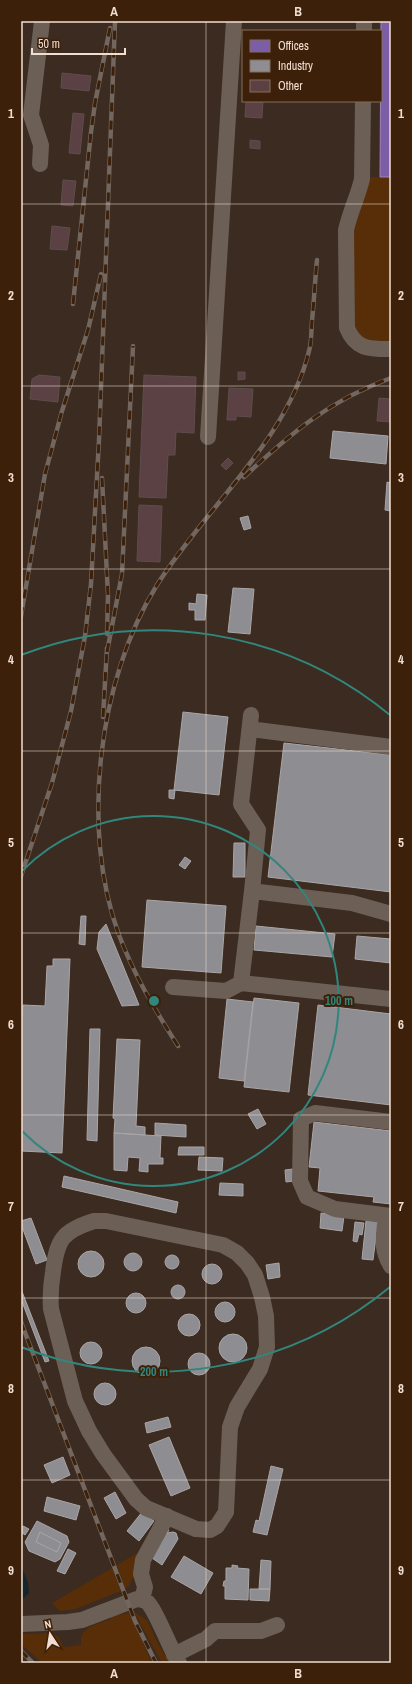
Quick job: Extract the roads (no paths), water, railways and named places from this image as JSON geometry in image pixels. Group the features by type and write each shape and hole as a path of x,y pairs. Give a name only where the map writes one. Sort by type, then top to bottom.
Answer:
{"street":[{"path":"40,164 41,146 26,114 42,21"},
{"path":"208,437 234,21"},
{"path":"363,102 362,179 360,190 349,215 346,230 347,328 350,336 355,342 362,346 373,349 391,349"},
{"path":"241,983 258,830 241,804 250,722 391,747"},
{"path":"252,891 352,903 391,914"},
{"path":"172,987 226,991 241,983 391,999"},
{"path":"391,1122 315,1113 301,1120 300,1127 300,1181 307,1197 335,1208 389,1216 383,1247 385,1257 391,1266"},
{"path":"94,1221 106,1221 223,1245 238,1253 247,1262 255,1276 262,1297 268,1333 267,1348 260,1369 237,1407 230,1428 226,1512 217,1526 210,1530 196,1529 167,1516 146,1508 136,1499 102,1454 75,1401 61,1353 51,1309 50,1294 55,1251 63,1238 72,1229 94,1221"},
{"path":"142,1600 145,1587 141,1574 143,1560 167,1516"},
{"path":"21,1624 82,1620 127,1602 137,1599 142,1600 146,1601 152,1607 177,1659 216,1631 261,1631 277,1625"}],"railway":[{"path":"21,876 52,783 71,711 85,636 91,584 99,440 115,21"},
{"path":"73,304 91,132 95,103 110,28"},
{"path":"178,1046 153,1006 131,964 119,935 107,894 100,849 98,803 101,756 109,709 121,665 137,623 157,585 176,557 243,473 264,444 283,415 298,384 311,344 317,260"},
{"path":"21,616 45,474 62,411 88,330 101,274"},
{"path":"107,652 122,574 133,346"},
{"path":"244,477 278,446 312,419 349,397 391,378"},
{"path":"102,478 108,595 107,634"},
{"path":"103,717 107,648"},
{"path":"21,1322 135,1621 156,1663"},
{"path":"21,1651 33,1663"}]}
